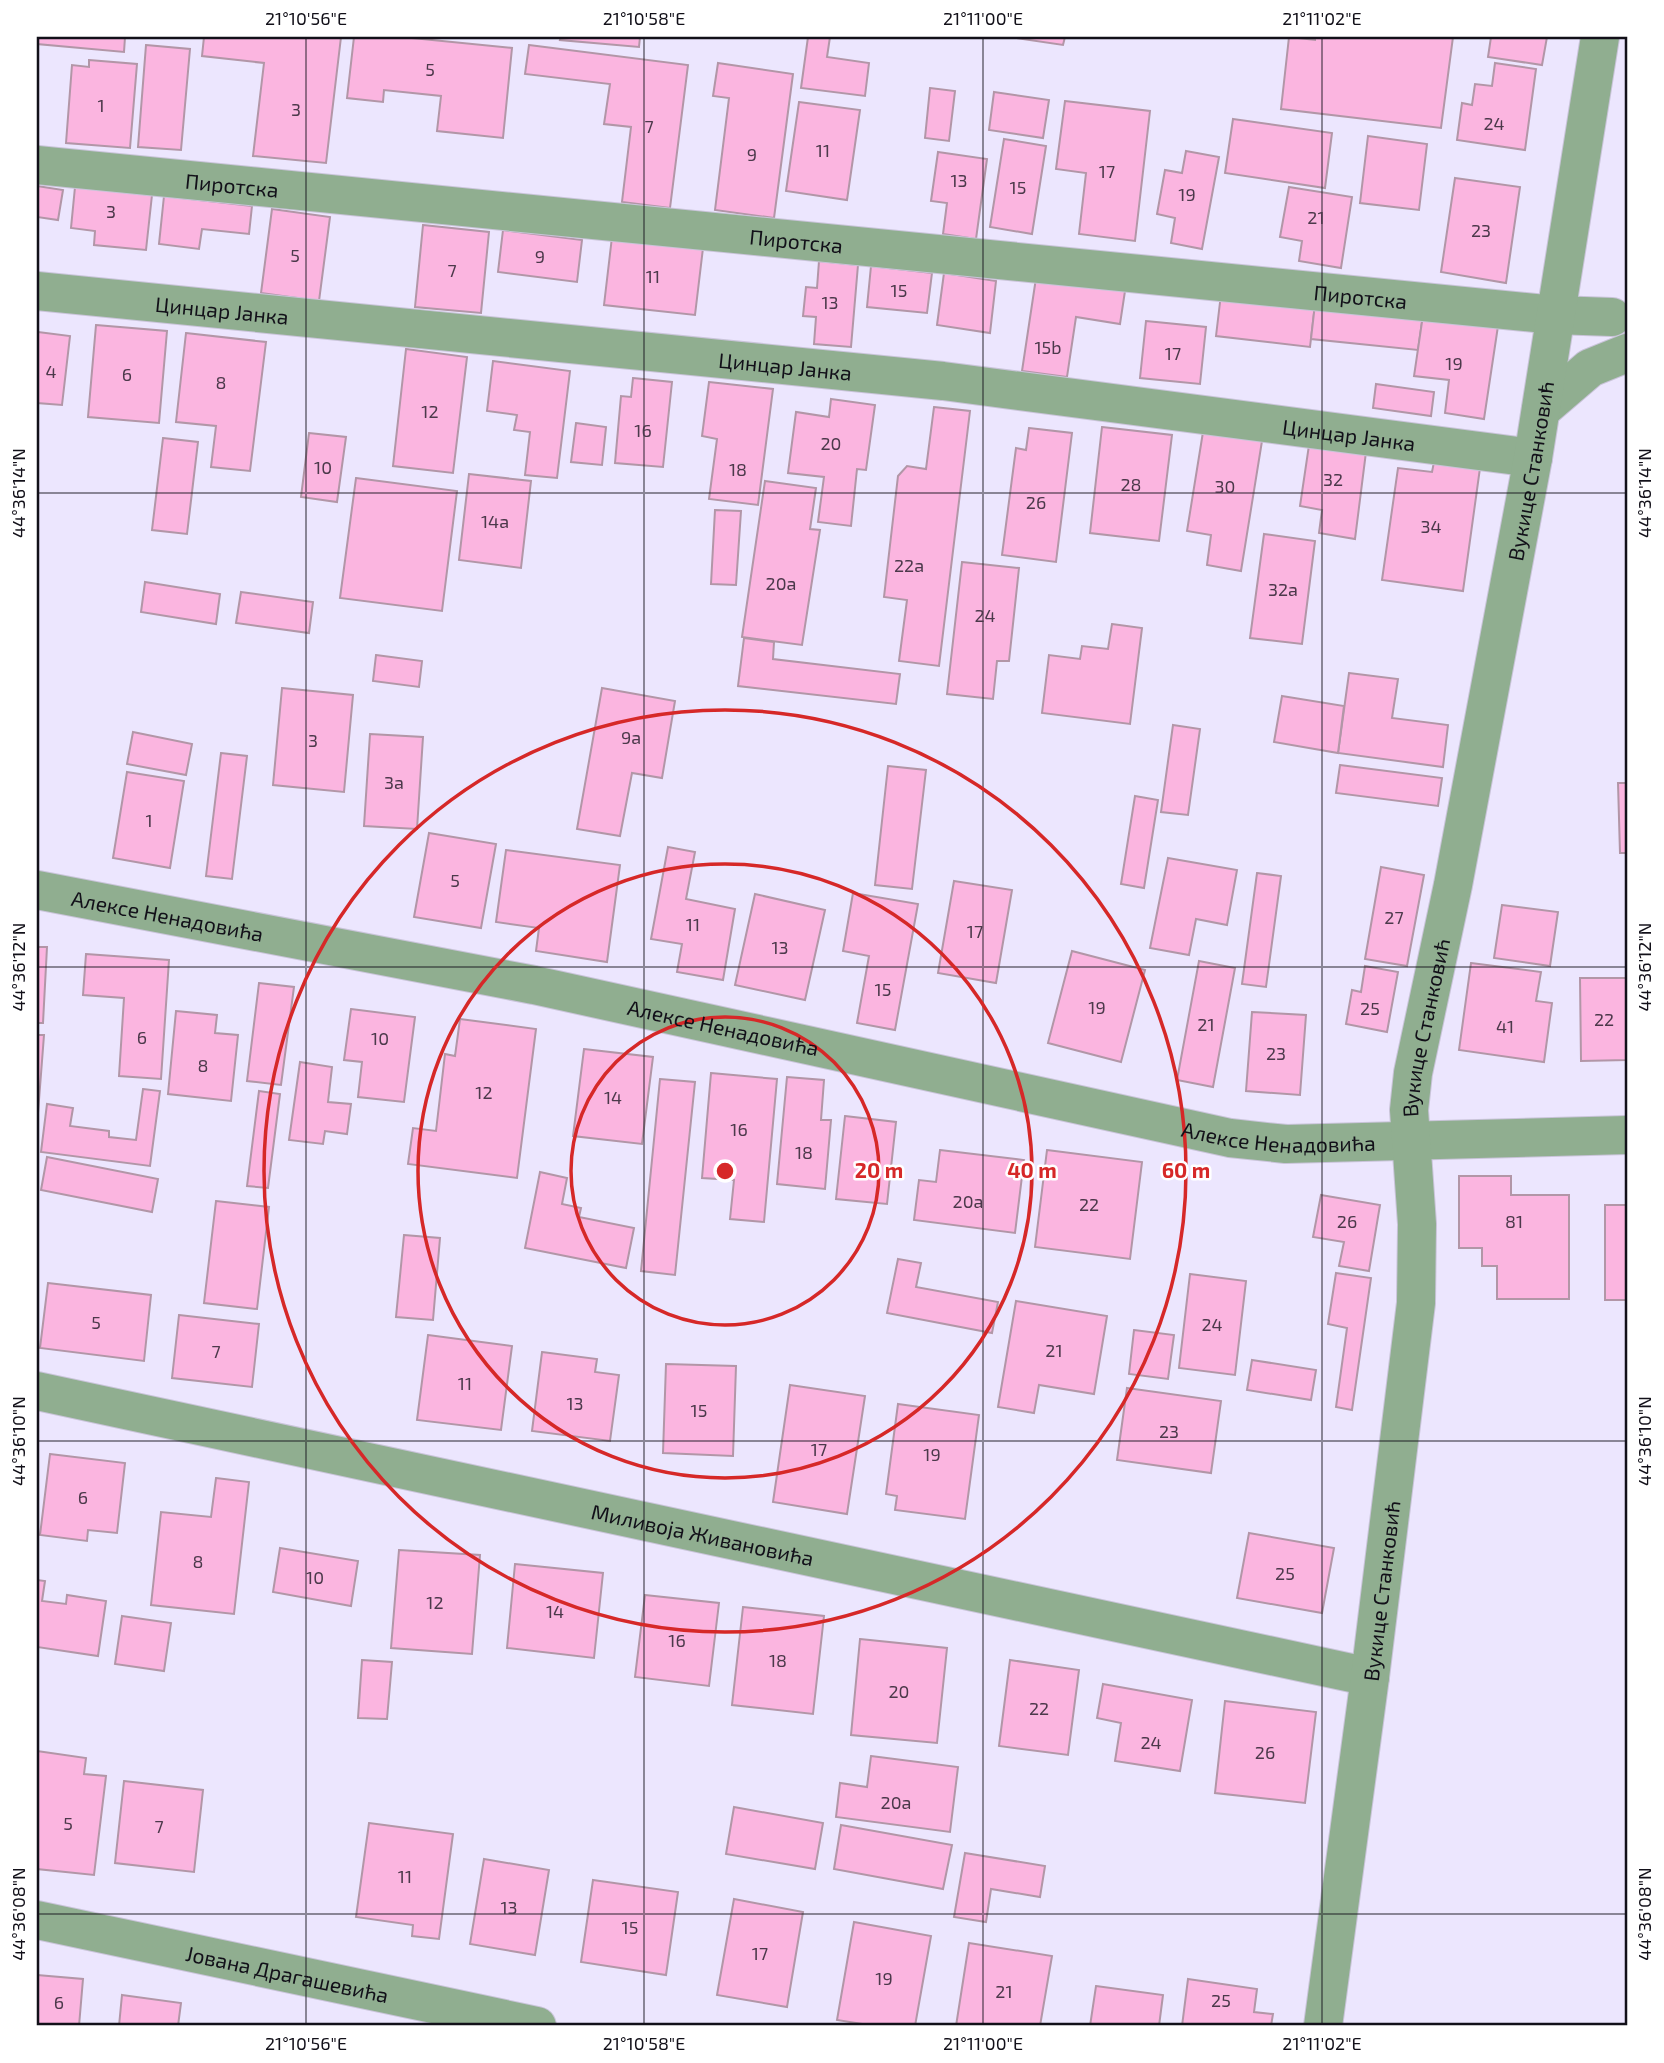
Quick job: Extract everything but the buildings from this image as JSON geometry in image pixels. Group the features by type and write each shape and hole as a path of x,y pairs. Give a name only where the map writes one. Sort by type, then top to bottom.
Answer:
{"street":[{"name":"Вукице Станковић","path":"1323,2026 1416,1303 1418,1224 1409,1110 1413,1073 1453,885 1533,457 1600,37"},
{"name":"Пиротска","path":"37,166 1620,323"},
{"path":"1569,237 1582,272 1601,306 1620,323"},
{"name":"Цинцар Јанка","path":"37,291 943,381 1533,457"},
{"path":"1541,410 1590,368 1627,353"},
{"name":"Алексе Ненадовића","path":"37,890 534,985 1230,1138 1286,1144 1627,1135"},
{"name":"Миливоја Живановића","path":"37,1391 1370,1677"},
{"name":"Јована Драгашевића","path":"37,1920 537,2026"}]}
